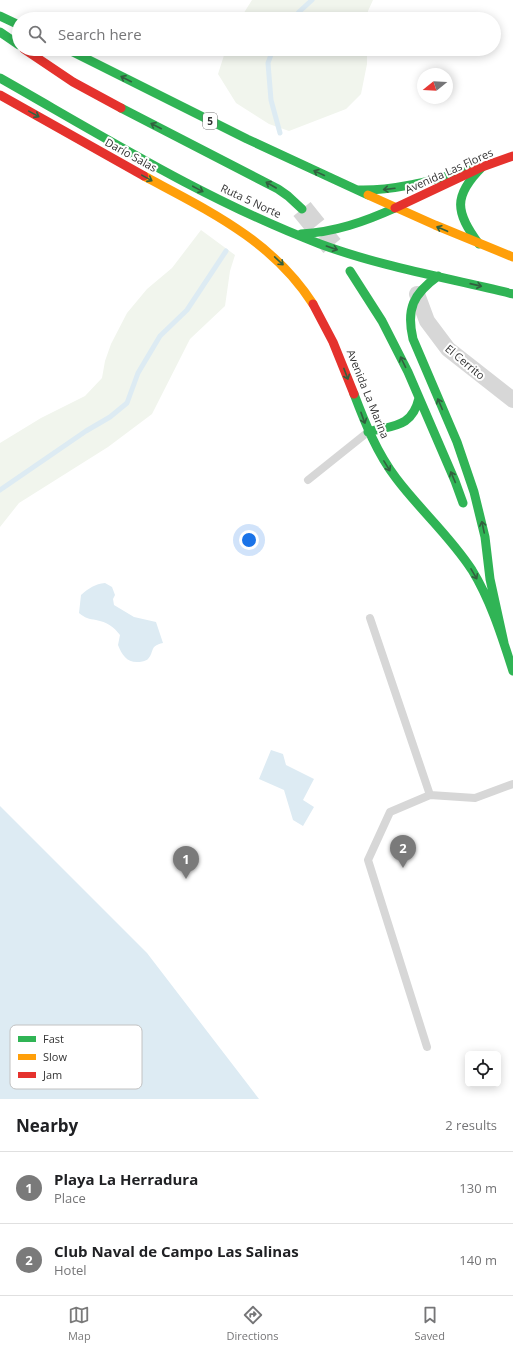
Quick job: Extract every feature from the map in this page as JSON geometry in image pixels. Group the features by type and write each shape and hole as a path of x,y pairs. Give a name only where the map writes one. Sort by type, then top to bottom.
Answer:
{"main road":[{"path":"0,16 12,22"},
{"path":"0,32 12,40"},
{"path":"34,56 73,82 271,185 288,196 302,209"},
{"name":"5","path":"81,56 185,109 354,189 478,244 513,257"},
{"name":"Ruta 5 Norte","path":"2,81 207,194 248,214 296,234 356,256 513,294"},
{"name":"Darío Salas","path":"0,95 221,219 249,237"},
{"name":"Avenida Las Flores","path":"296,234 340,230 356,225 482,167 513,156"},
{"path":"354,189 376,190 398,188 482,167"},
{"path":"478,244 467,229 462,218 460,206 461,195 465,186 472,176 482,167"},
{"name":"Avenida La Marina","path":"249,237 262,246 285,267 305,291 315,306 340,357 368,432 392,473 451,542 472,571 491,608 513,671"},
{"path":"350,271 395,346 455,481 467,513"},
{"path":"438,276 424,286 418,294 411,309 409,318 410,328 413,339 457,442 474,492 485,537 490,579 504,643"},
{"path":"368,432 398,425 408,420 415,412 419,398"},
{"path":"474,534 490,579"}],"street":[{"name":"El Cerrito","path":"418,294 427,321 448,349 513,400"}],"lane":[{"path":"308,480 368,432"},
{"path":"370,618 430,795"},
{"path":"427,1047 368,860 390,812 430,795 475,798 513,784"}],"shaded area":[{"path":"252,0 373,0 368,12 244,12"},
{"path":"224,56 367,56 367,64 361,94 346,109 289,131 269,124 236,103 218,74"},
{"path":"201,230 235,255 230,271 225,306 190,339 152,414 108,447 19,503 0,527 0,443 41,418 85,396 102,378 105,361 111,344 127,313 147,289 172,268"},
{"path":"105,583 112,587 115,595 113,599 114,605 134,617 156,622 163,643 154,647 148,659 141,662 128,660 121,652 118,645 120,635 110,625 87,618 79,613 81,595 98,584"},
{"path":"271,750 283,754 286,765 314,779 303,800 314,807 303,826 293,820 284,790 259,779"},
{"path":"0,806 147,953 259,1099 0,1099"}],"waterway":[{"path":"299,12 312,0"},
{"path":"270,56 268,63 271,100 280,133"},
{"path":"0,490 86,431 110,417 127,403 138,373 160,336 187,310 226,251"}],"tunnel":[{"path":"302,209 332,246"}],"traffic: fast":[{"path":"0,16 12,22"},
{"path":"0,32 12,40"},
{"path":"81,56 247,139 368,195"},
{"path":"0,78 157,167 278,227 320,244 367,259 416,272 513,294"},
{"path":"121,108 278,189 302,209"},
{"path":"359,190 375,190 406,186 482,167"},
{"path":"479,244 465,223 461,204 462,196 466,187 482,167"},
{"path":"301,234 349,226 395,208"},
{"path":"350,271 382,321 408,372 463,503"},
{"path":"438,276 417,296 411,311 411,328 413,339 457,442 474,492 485,537 490,579 504,643"},
{"path":"354,394 372,438 389,468 405,490 454,546 479,582 500,632 513,671"},
{"path":"368,432 400,424 412,415 419,398"}],"traffic: slow":[{"path":"144,176 238,229 278,262 297,282 313,304"},
{"path":"368,195 435,225 513,257"}],"traffic: jam":[{"path":"34,56 73,82 121,108"},
{"path":"0,95 144,176"},
{"path":"395,208 482,167 513,156"},
{"path":"313,304 333,342 354,394"}],"place":[{"name":"Club Naval de Campo Las Salinas","path":"403,868"},
{"name":"Playa La Herradura","path":"186,879"}]}
